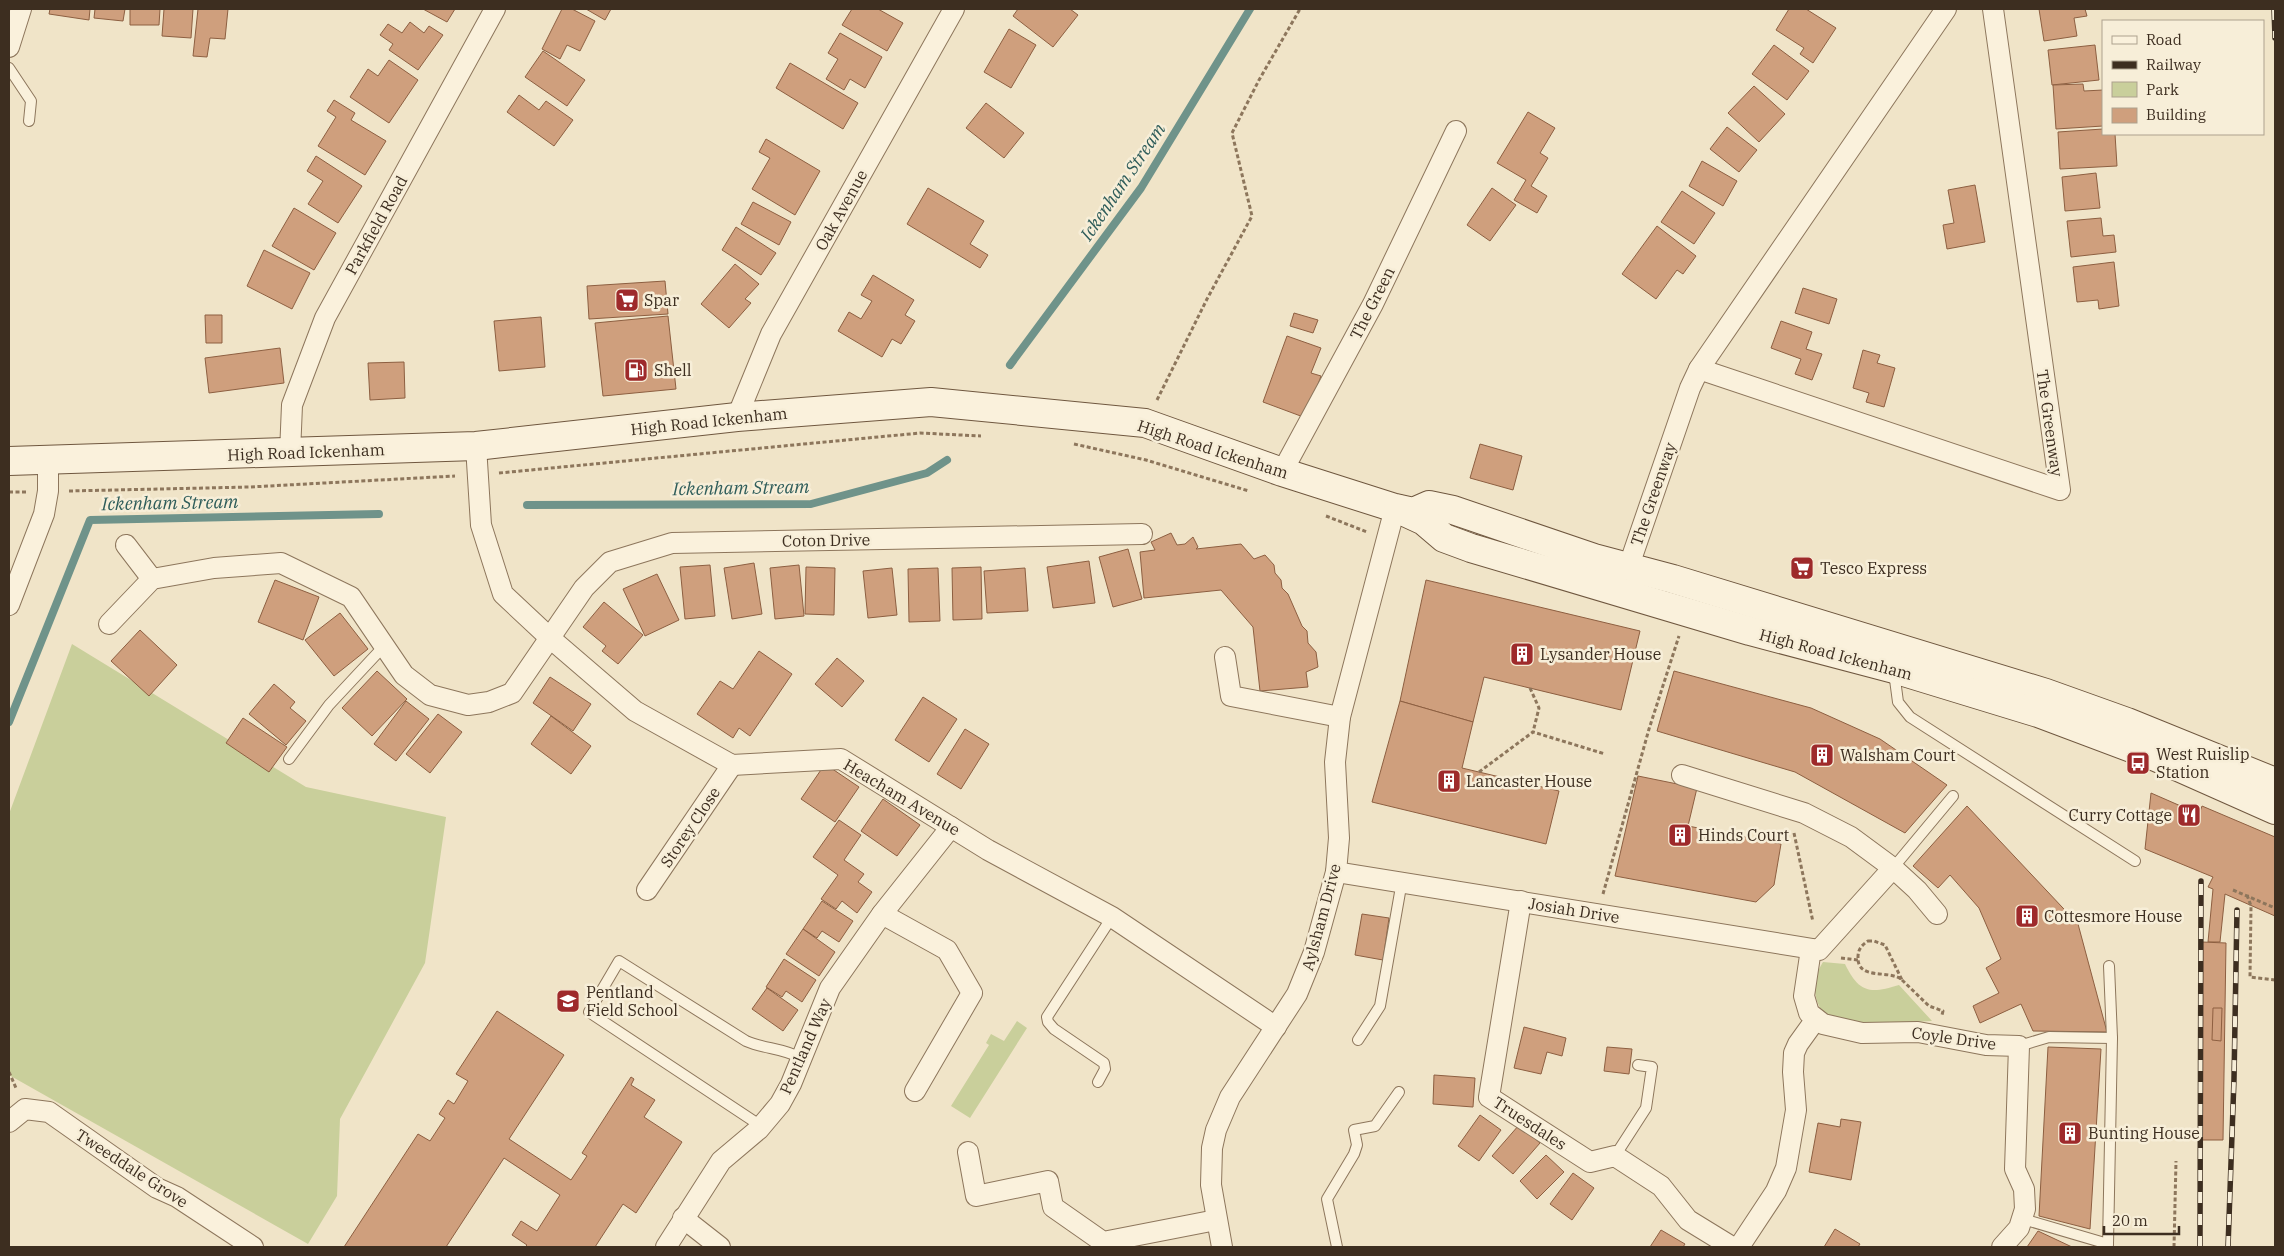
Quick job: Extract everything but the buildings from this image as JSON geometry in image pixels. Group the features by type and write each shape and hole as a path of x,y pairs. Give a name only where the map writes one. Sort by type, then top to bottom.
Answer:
{"main road":[{"name":"High Road Ickenham","path":"9,461 476,446 737,417 932,402 1145,423 1282,472 1395,508 1413,512 1430,505 1452,510 1594,558 1673,579 2046,693 2163,748 2275,810"},
{"name":"High Road Ickenham","path":"1395,508 1424,521 1444,538 1471,548 1750,631 1894,669 2275,782"}],"street":[{"path":"9,47 21,9"},
{"name":"Parkfield Road","path":"290,453 292,405 326,318 495,9"},
{"name":"Oak Avenue","path":"737,417 771,334 954,9"},
{"name":"The Greenway","path":"1620,592 1690,388 1699,369 1946,9"},
{"name":"The Greenway","path":"1699,369 2060,490 1993,9"},
{"name":"The Green","path":"1282,472 1373,304 1456,131"},
{"path":"476,446 481,526 503,594 550,638 635,711 732,765"},
{"path":"9,605 44,514 48,491 48,460"},
{"name":"Aylsham Drive","path":"1222,1247 1216,1220 1210,1166 1216,1130 1230,1096 1276,1026 1307,973 1336,872 1339,838 1335,754 1340,717 1395,508"},
{"name":"Coton Drive","path":"152,579 214,568 281,563 351,597 404,675 430,695 468,705 489,702 512,693 584,588 610,562 672,543 1142,534"},
{"path":"109,624 152,579 126,545"},
{"path":"1225,657 1231,696 1340,717"},
{"name":"Heacham Avenue","path":"732,765 842,759 988,850 1112,917 1276,1026"},
{"name":"Storey Close","path":"647,890 732,765"},
{"path":"1682,775 1788,808 1828,824 1893,868 1917,890 1937,914"},
{"name":"Pentland Way","path":"666,1247 721,1161 761,1126 780,1104 791,1084 830,988 882,914 951,827"},
{"path":"1740,1247 1776,1191 1786,1168 1796,1110 1792,1072 1794,1053 1798,1044 1816,1020 1809,1013 1804,996 1815,950 1893,868"},
{"name":"Josiah Drive","path":"1336,872 1815,950"},
{"name":"Truesdales","path":"1521,901 1489,1097 1590,1162 1615,1156"},
{"path":"882,914 947,950 972,993 915,1091"},
{"name":"Coyle Drive","path":"1816,1020 1832,1027 1862,1033 1918,1032 1986,1046 2019,1046 2015,1169 2024,1189 2025,1209 2023,1219 2014,1236 2002,1247"},
{"name":"Tweeddale Grove","path":"9,1122 25,1109 49,1112 157,1188 177,1197 226,1240 253,1247"},
{"path":"968,1152 976,1196 1048,1181 1053,1207 1101,1245 1216,1220"},
{"path":"1615,1156 1661,1186 1688,1220 1732,1247"},
{"path":"683,1218 720,1247"}],"lane":[{"path":"9,68 31,100 29,121"},
{"path":"290,759 329,706 385,645"},
{"path":"1894,669 1898,702 1910,717 2135,862"},
{"path":"1893,868 1952,796"},
{"path":"1358,1040 1380,1006 1402,882"},
{"path":"1098,1082 1105,1069 1104,1063 1054,1029 1048,1022 1047,1016 1112,917"},
{"path":"761,1126 589,1012 619,961 746,1041 758,1046 784,1050 801,1058"},
{"path":"2023,1219 2107,1246 2112,1038 2109,966"},
{"path":"2019,1046 2049,1036 2112,1038"},
{"path":"1615,1156 1646,1108 1652,1067 1638,1065"},
{"path":"1337,1247 1326,1199 1354,1154 1357,1145 1354,1130 1375,1126 1399,1092"}],"path":[{"path":"1145,423 1207,299 1252,216 1232,133 1259,80 1300,9"},
{"path":"503,473 920,433 988,436"},
{"path":"1065,442 1146,460 1256,493"},
{"path":"77,491 250,487 458,476"},
{"path":"9,492 18,492"},
{"path":"1320,514 1363,531"},
{"path":"1597,914 1649,729 1680,634"},
{"path":"1479,772 1534,732 1539,708 1530,688"},
{"path":"1534,732 1605,754"},
{"path":"1788,808 1815,950"},
{"path":"2233,890 2275,908"},
{"path":"2246,895 2251,906 2247,977 2275,980"},
{"path":"1902,980 1888,949 1880,942 1863,944 1860,948 1858,960 1859,965 1867,972 1892,974 1902,980 1924,1003 1934,1009 1943,1011"},
{"path":"1846,959 1858,960"},
{"path":"2174,1247 2176,1161"}],"green space":[{"path":"72,644 306,787 446,817 425,963 340,1119 337,1196 308,1244 9,1075 9,814"},
{"path":"1823,962 1845,964 1855,981 1866,989 1880,990 1899,985 1932,1021 1852,1025 1824,1014 1817,1002 1815,988 1819,968"},
{"path":"1017,1021 1027,1028 970,1118 951,1106 989,1045 986,1043 991,1034 1004,1041"}],"waterway":[{"name":"Ickenham Stream","path":"1010,365 1141,188 1250,9"},
{"name":"Ickenham Stream","path":"527,505 811,504 927,473 947,460"},
{"name":"Ickenham Stream","path":"9,722 90,520 379,514"}],"railway":[{"path":"2274,9 2275,38"},
{"path":"2200,1247 2201,881"},
{"path":"2228,1247 2234,1079 2237,910"}],"place":[{"name":"Spar","path":"627,300"},
{"name":"Shell","path":"636,370"},
{"name":"Tesco Express","path":"1802,568"},
{"name":"Lysander House","path":"1522,654"},
{"name":"Walsham Court","path":"1822,755"},
{"name":"West Ruislip Station","path":"2138,763"},
{"name":"Lancaster House","path":"1449,781"},
{"name":"Curry Cottage","path":"2189,815"},
{"name":"Hinds Court","path":"1680,835"},
{"name":"Cottesmore House","path":"2027,916"},
{"name":"Pentland Field School","path":"568,1001"},
{"name":"Bunting House","path":"2070,1133"}]}
